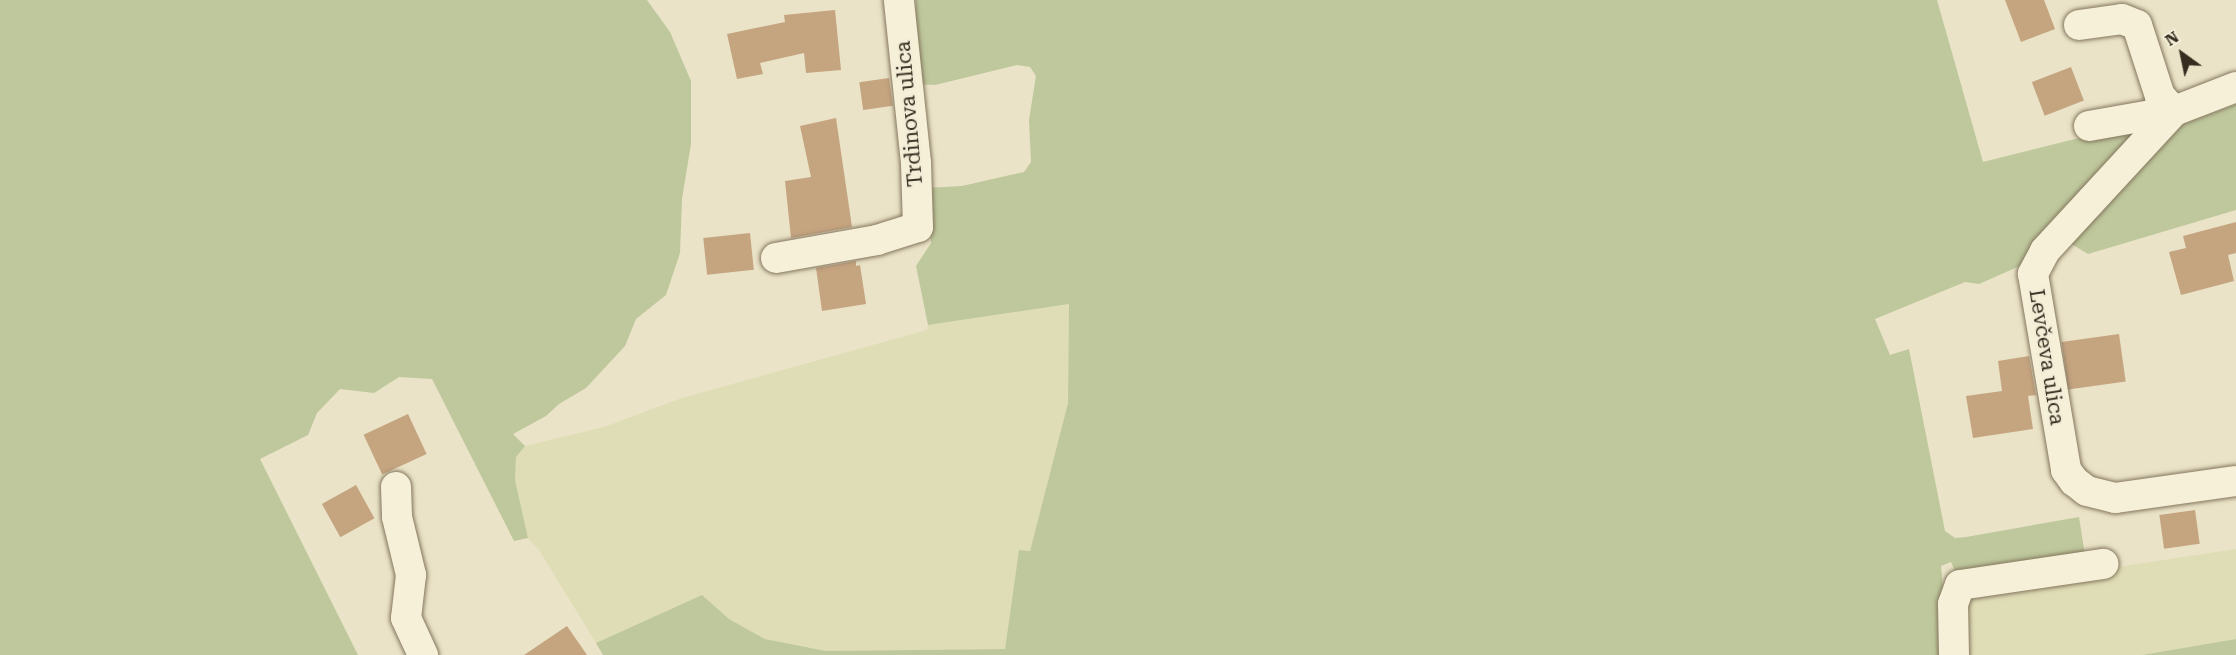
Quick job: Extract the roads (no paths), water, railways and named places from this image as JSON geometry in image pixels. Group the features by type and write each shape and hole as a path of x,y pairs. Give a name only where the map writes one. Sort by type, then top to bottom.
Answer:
{"street":[{"name":"Trdinova ulica","path":"776,258 878,240 918,227 916,164 899,0"},
{"path":"2079,25 2122,19 2137,26 2160,96 2174,111"},
{"name":"Levčeva ulica","path":"2236,87 2174,111 2045,251 2033,274 2066,470 2087,491 2115,498 2236,481"},
{"path":"2089,126 2174,111"},
{"path":"396,487 397,517 411,575 406,618 423,655"},
{"path":"1954,655 1953,604 1960,585 2103,564"}]}
